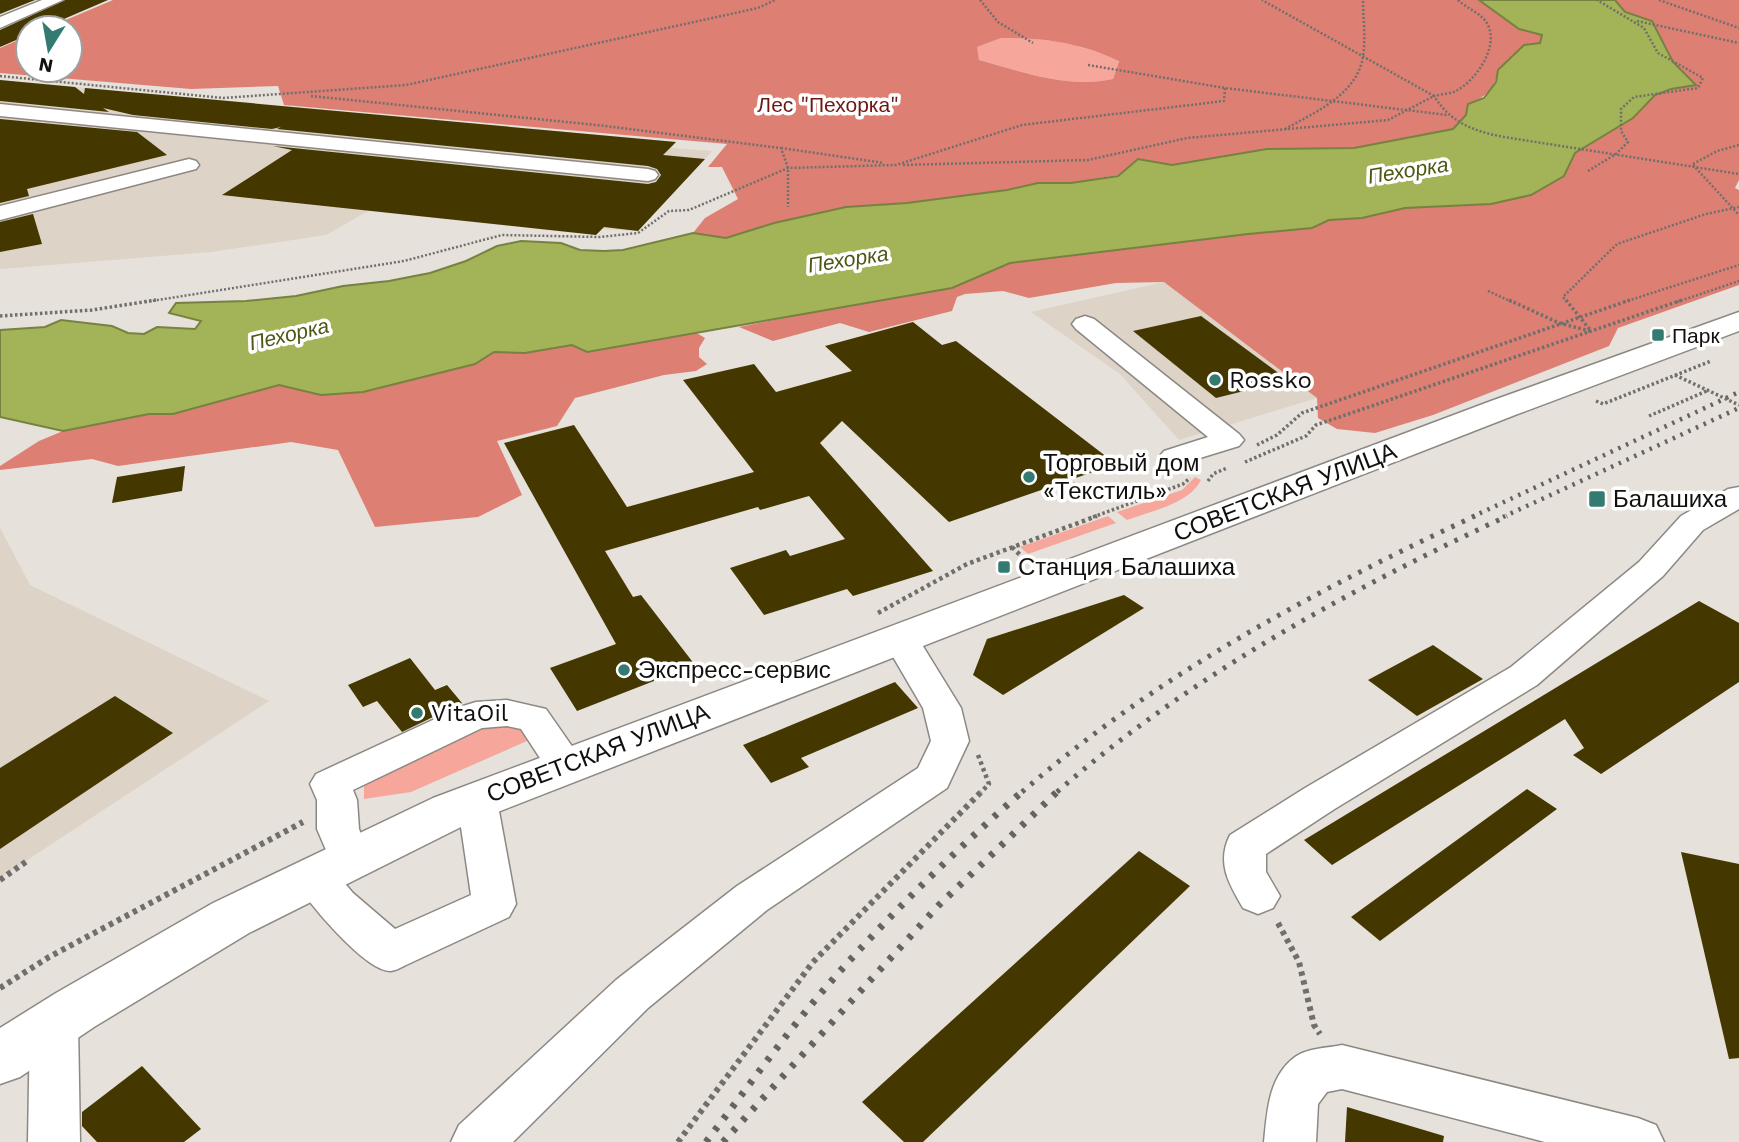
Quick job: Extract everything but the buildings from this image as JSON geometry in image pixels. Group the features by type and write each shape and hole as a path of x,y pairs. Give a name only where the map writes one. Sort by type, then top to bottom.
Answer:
{"main road":[{"name":"СОВЕТСКАЯ УЛИЦА","path":"0,1059 232,918 477,800 885,628 1279,495 1503,408 1739,321"}],"lane":[{"path":"0,6 16,0"},
{"path":"0,23 55,0"},
{"path":"0,110 648,175"},
{"path":"0,213 189,165"},
{"path":"1085,324 1229,440 1185,465"},
{"path":"1258,896 1245,873 1245,847 1319,799 1524,676 1651,569 1692,523 1739,496"},
{"path":"477,1142 632,994 752,898 933,778 950,741 942,708 885,628"},
{"path":"477,800 494,904 390,952 337,906 332,868 338,829 337,800 330,784 476,715 507,713 533,718 547,734 565,765"},
{"path":"54,1024 54,1142"},
{"path":"1290,1142 1294,1097 1312,1073 1342,1067 1638,1142"}],"path":[{"path":"0,76 223,98 407,85 758,8 775,0"},
{"path":"982,0 998,22 1033,43"},
{"path":"1262,0 1347,46 1363,58 1425,89 1434,96 1447,115 1479,132 1583,152 1693,164 1739,174"},
{"path":"1283,130 1336,101 1363,58 1363,0"},
{"path":"0,316 92,310 244,287 404,261 502,235 600,237 638,233 669,212 689,210 788,168 1088,160 1187,138 1388,120 1434,96 1458,90 1461,83 1478,71 1489,55 1491,40 1487,23 1458,0"},
{"path":"1588,171 1616,154 1628,142 1621,131 1621,109 1634,97 1698,88 1703,78 1658,52 1644,28 1597,0"},
{"path":"1659,0 1739,28"},
{"path":"1633,20 1739,43"},
{"path":"1088,65 1225,88 1447,115"},
{"path":"300,94 465,114 710,137 896,165 1022,125 1224,101 1225,88"},
{"path":"1693,164 1717,151 1739,145"},
{"path":"781,148 788,168 788,207"},
{"path":"1693,164 1736,208 1739,215"},
{"path":"1591,331 1563,297 1617,244 1736,208"},
{"path":"1253,447 1277,435 1302,413 1579,316 1739,265"},
{"path":"1208,481 1213,474 1306,436 1315,425 1739,281"},
{"path":"1488,291 1559,323 1591,331"},
{"path":"1603,404 1675,375 1739,405"},
{"path":"1648,415 1709,390"},
{"path":"885,628 967,564 1183,484 1185,465"},
{"path":"1069,480 1081,490"},
{"path":"1012,547 1025,560"},
{"path":"678,1142 813,962 989,783 974,744"},
{"path":"0,988 49,957 300,824 337,811"},
{"path":"0,880 27,861"},
{"path":"1258,896 1282,929 1299,962 1314,1025 1342,1067"}],"shaded area":[{"path":"1001,38 1061,42 1119,60 1113,79 1079,82 1046,78 979,60 976,47"},
{"path":"0,80 14,81 14,84 44,84 676,142 671,148 712,151 638,231 602,229 596,235 368,211 326,235 211,252 0,269"},
{"path":"1164,282 1317,398 1179,440 1120,374 1031,312"},
{"path":"1195,477 1201,480 1195,488 1168,506 1127,520 1117,512 1182,490"},
{"path":"1108,516 1116,523 1028,554 1020,547"},
{"path":"0,528 30,585 269,701 0,878"},
{"path":"484,722 521,728 527,741 411,792 364,799 364,786 378,771"}],"green space":[{"name":"Лес \"Пехорка\"","path":"113,0 1479,0 1519,29 1542,34 1540,43 1498,70 1492,87 1485,95 1468,104 1466,115 1453,129 1353,148 1267,149 1172,165 1138,159 1118,175 1071,183 1038,183 1007,190 907,203 846,207 774,223 726,238 693,233 705,218 738,199 722,167 708,167 727,144 284,105 278,86 191,89 84,80 84,14 80,14","holes":["1001,38 1047,40 1075,45 1119,61 1113,79 1096,82 1062,81 979,60 977,47"]},
{"path":"1615,0 1739,0 1739,180 1735,188 1739,190 1739,285 1618,328 1609,346 1433,415 1375,433 1337,429 1318,418 1317,398 1164,282 1116,283 1029,298 1003,291 965,294 957,297 952,311 869,332 840,323 773,341 739,327 878,299 952,288 1010,263 1312,228 1329,220 1362,218 1405,208 1491,204 1564,176 1575,153 1633,118 1655,95 1696,85 1673,62 1652,21 1625,12"},
{"name":"Лес \"Пехорка\"","path":"14,42 14,74 0,73 0,48"},
{"path":"695,332 705,338 699,348 699,357 707,364 696,371 664,375 575,398 557,426 497,441 522,495 478,517 375,527 338,450 291,442 118,466 92,459 0,470 0,466 39,441 63,431 149,414 173,414 279,385 321,395 475,364 494,352 525,353 572,345 587,352"}],"water":[{"name":"Пехорка","path":"1479,0 1615,0 1625,12 1652,21 1673,62 1696,85 1655,95 1633,118 1575,153 1564,176 1531,195 1491,204 1405,208 1362,218 1329,220 1312,228 1010,263 952,288 587,352 572,345 525,353 494,352 475,364 363,392 321,395 279,385 173,414 149,414 63,431 0,417 0,330 45,327 61,320 112,326 128,333 144,334 157,327 195,329 201,321 169,313 176,303 296,296 343,286 389,281 430,273 466,261 497,246 521,241 561,243 580,250 604,251 623,250 693,233 726,238 774,223 846,207 907,203 1007,190 1038,183 1071,183 1118,176 1138,159 1172,165 1267,149 1354,148 1453,129 1466,115 1468,104 1484,98 1496,82 1498,70 1524,45 1540,43 1542,35 1519,29"}],"railway":[{"path":"1472,517 1739,392"},
{"path":"1503,517 1739,408"},
{"path":"1022,792 1127,710 1239,638 1355,574 1475,516"},
{"path":"1057,792 1161,710 1216,673 1388,574 1507,516"},
{"path":"706,1142 800,1018 856,953 926,881 1024,790"},
{"path":"723,1142 938,906 1059,790"}],"place":[{"name":"Парк","path":"1658,335"},
{"name":"Rossko","path":"1215,380"},
{"name":"Торговый дом «Текстиль»","path":"1029,477"},
{"name":"Балашиха","path":"1597,499"},
{"name":"Станция Балашиха","path":"1004,567"},
{"name":"Экспресс-сервис","path":"624,670"},
{"name":"VitaOil","path":"417,713"}]}
